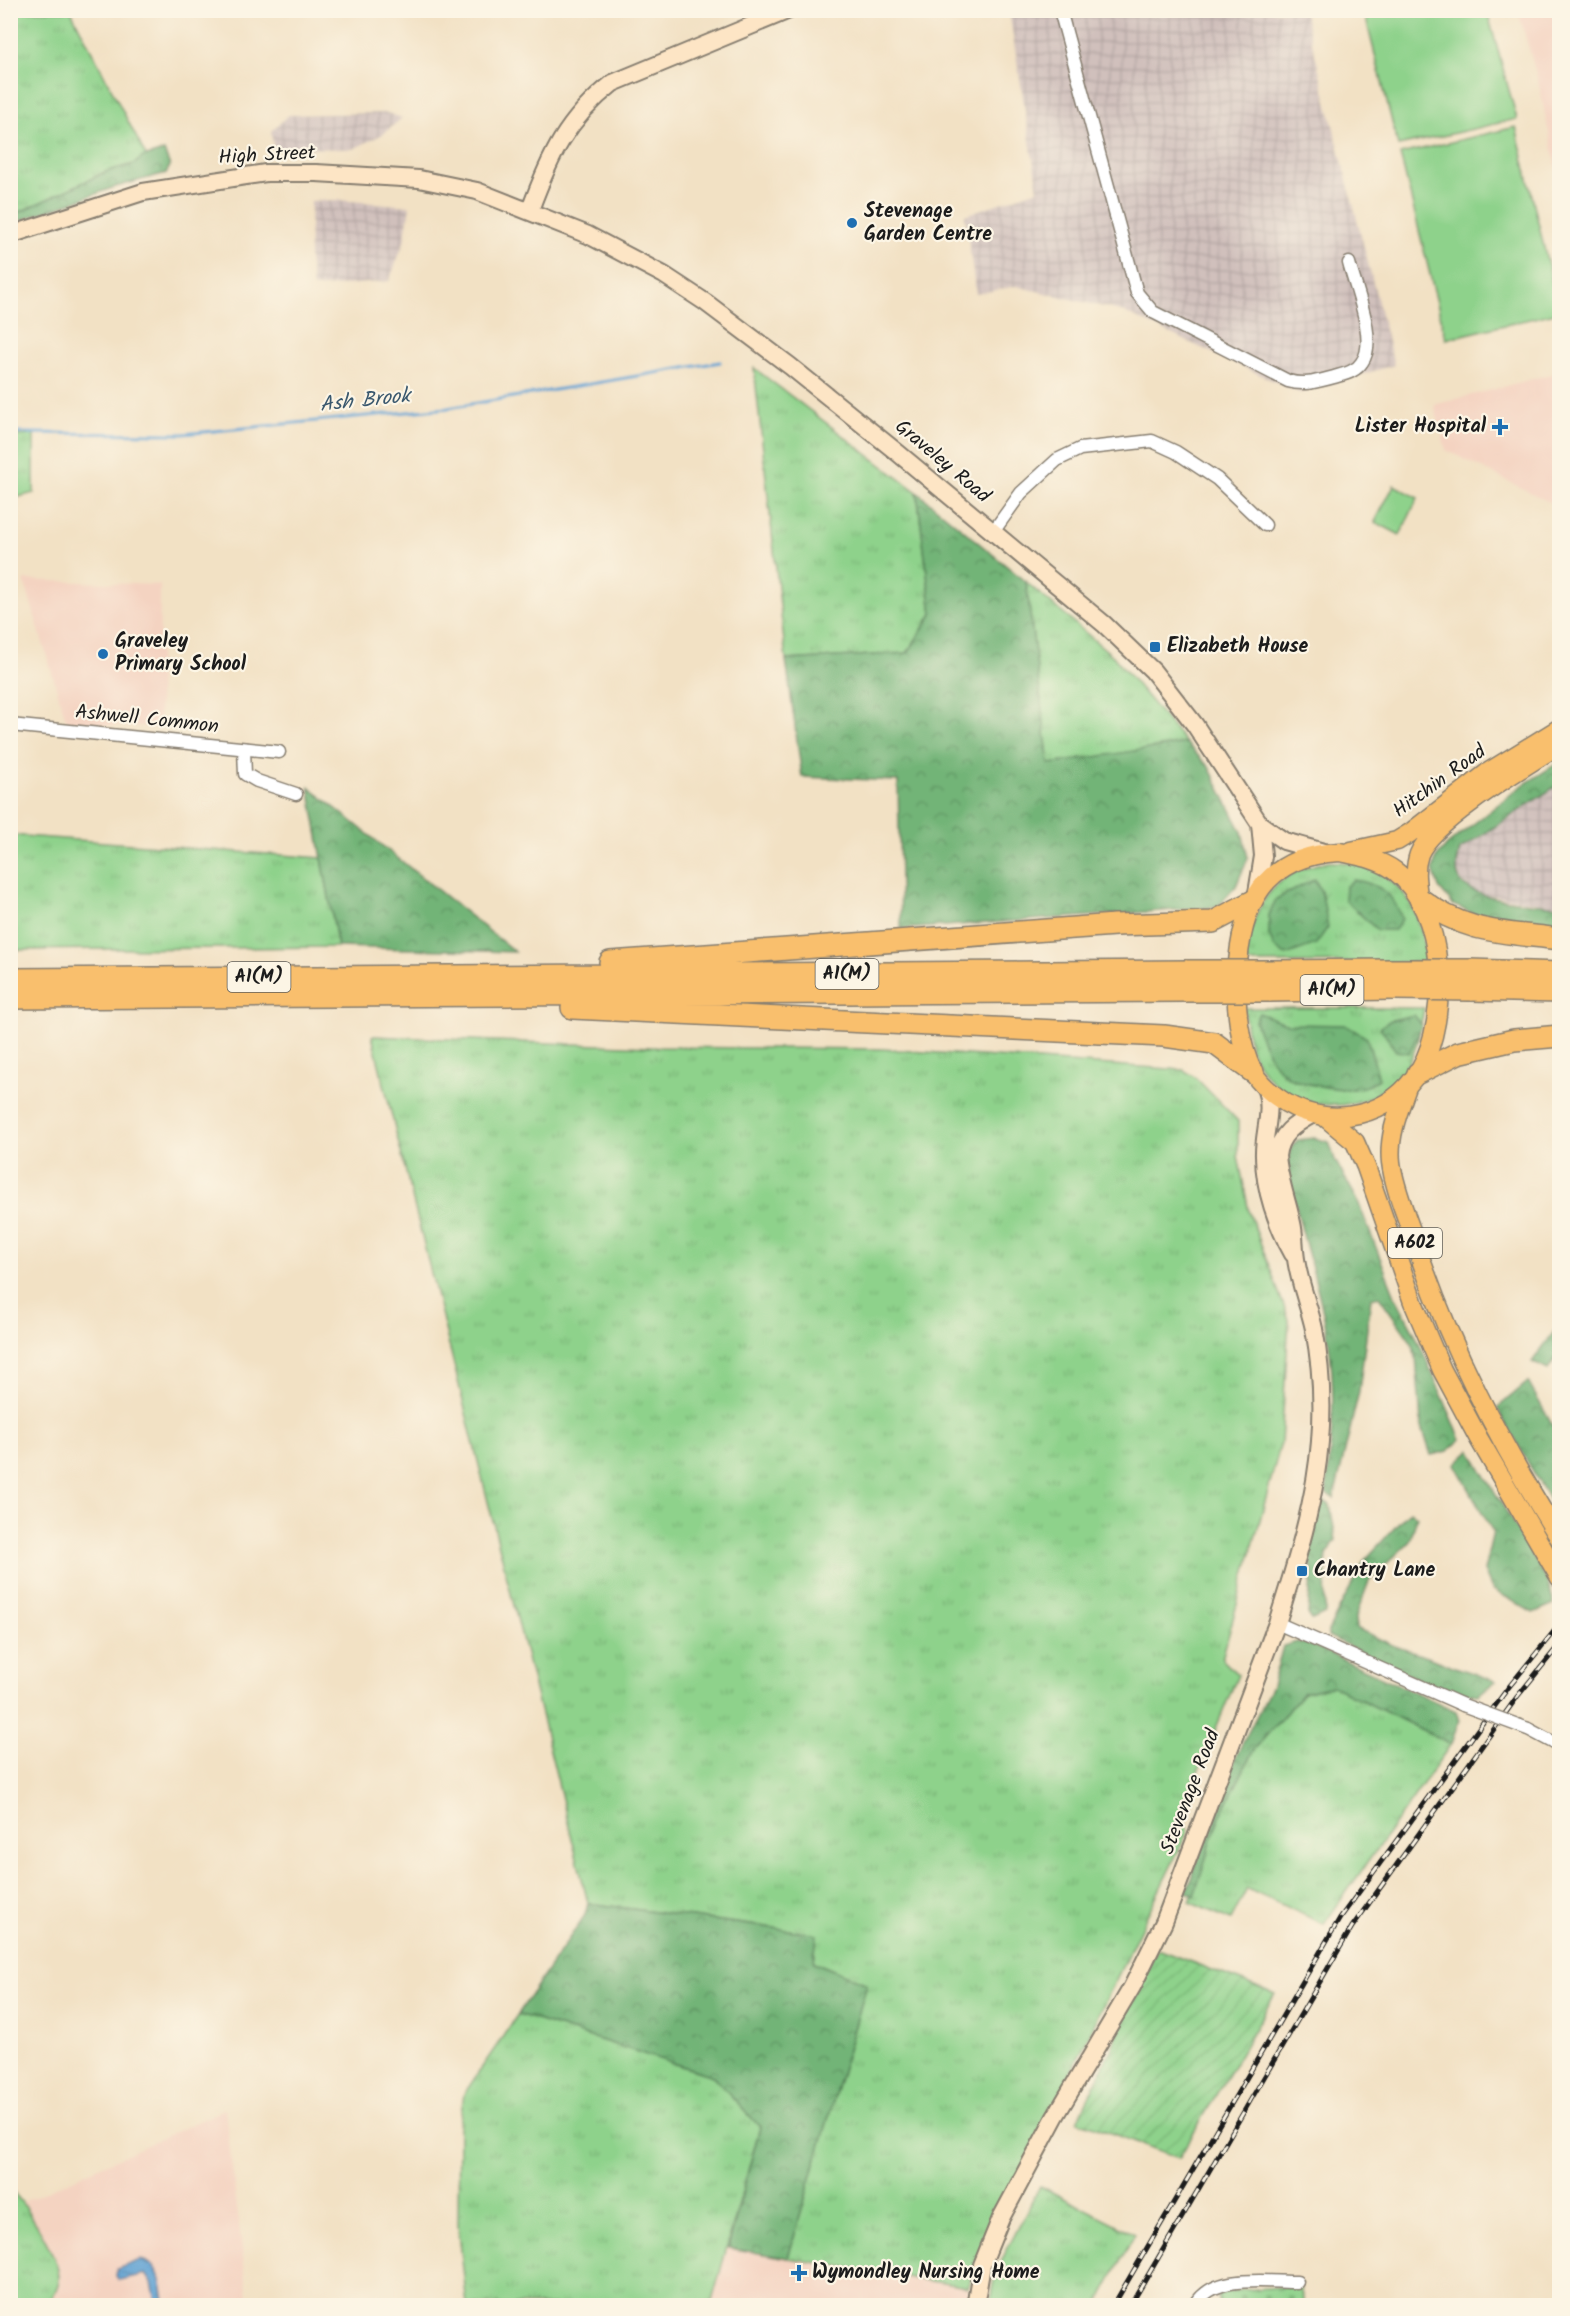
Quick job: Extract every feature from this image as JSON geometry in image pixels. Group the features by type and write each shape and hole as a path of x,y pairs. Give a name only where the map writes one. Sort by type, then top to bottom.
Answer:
{"highway":[{"path":"1419,897 1453,921 1474,929 1560,939"},
{"name":"A1(M)","path":"508,975 664,957 1104,926 1214,922 1254,898"},
{"name":"A1(M)","path":"10,979 508,975 1270,981 1470,980 1560,973"},
{"name":"A1(M)","path":"1470,980 1560,992"},
{"name":"A1(M)","path":"10,998 455,996 1187,981"},
{"path":"455,996 527,1005 667,1014 1115,1033 1214,1043 1259,1080"},
{"path":"1413,1080 1458,1053 1514,1040 1560,1035"}],"main road":[{"path":"530,210 546,164 560,140 590,101 613,83 789,10"},
{"name":"High Street","path":"10,235 143,192 266,173 316,172 419,179 477,191 530,210"},
{"name":"Graveley Road","path":"530,210 628,255 705,302 790,366 1104,624 1153,671 1195,725 1260,824 1284,841 1334,853"},
{"name":"Hitchin Road","path":"1254,898 1272,877 1288,864 1305,857 1397,841 1487,773 1560,728"},
{"name":"Hitchin Road","path":"1419,897 1415,870 1424,843 1492,786 1560,744"},
{"name":"Graveley Road","path":"1254,898 1263,856 1260,824"},
{"path":"1254,898 1240,937 1236,993 1240,1027 1259,1080 1291,1105 1319,1116 1360,1114 1389,1101 1413,1080 1428,1055 1433,1037 1439,982 1434,941 1419,897 1396,871 1365,857 1334,853"},
{"name":"Stevenage Road","path":"1259,1080 1270,1108 1265,1137 1265,1173 1282,1235 1296,1259"},
{"name":"A602","path":"1413,1080 1396,1118 1392,1140 1391,1161 1395,1180 1434,1300 1476,1394 1560,1539"},
{"name":"A602","path":"1319,1116 1350,1136 1359,1150 1413,1302 1442,1371 1479,1440 1558,1575"},
{"name":"Stevenage Road","path":"975,2306 982,2265 1001,2218 1055,2117 1132,1987 1164,1922 1277,1623 1312,1503 1322,1438 1319,1364 1314,1330 1296,1259 1294,1233 1278,1167 1278,1146 1291,1127 1319,1116"}],"street":[{"path":"1060,10 1137,293 1153,312 1288,381 1313,383 1351,372 1363,362 1366,354 1368,333 1348,263"},
{"path":"993,532 1022,493 1056,460 1080,449 1152,441 1176,452 1217,479 1265,525"},
{"name":"Ashwell Common","path":"10,725 279,752"},
{"path":"244,750 244,774 256,781 296,794"},
{"path":"1277,1623 1463,1705 1528,1729 1560,1746"},
{"path":"1195,2306 1200,2296 1214,2287 1260,2281 1297,2282"}],"shaded area":[{"path":"1009,11 1304,11 1394,365 1300,393 1121,311 1016,286 976,294 965,215 1038,190"},
{"path":"1518,11 1559,11 1559,182 1538,80"},
{"path":"387,113 402,118 383,134 353,149 297,148 274,151 271,131 289,115"},
{"path":"338,200 410,206 404,242 389,281 313,288 309,259 311,201"},
{"name":"Lister Hospital","path":"1559,372 1559,507 1446,450 1434,405"},
{"name":"Graveley Primary School","path":"24,580 160,585 159,727 67,723"},
{"path":"1559,784 1559,906 1476,893 1461,881 1456,867 1460,850"},
{"path":"225,2109 249,2305 49,2305 59,2279 41,2232 23,2202"},
{"name":"Wymondley Nursing Home","path":"728,2248 967,2287 972,2306 711,2306"}],"green space":[{"path":"10,11 71,11 146,156 134,164 108,171 11,216"},
{"path":"1364,11 1487,11 1517,119 1398,146"},
{"path":"1516,127 1559,312 1446,339 1400,154"},
{"path":"164,151 170,166 166,173 112,188 11,224 11,216 108,171 134,164 143,157"},
{"path":"754,368 917,492 932,614 907,653 786,660"},
{"path":"34,435 34,493 11,499 11,436"},
{"path":"1394,485 1418,498 1400,535 1375,522"},
{"path":"917,492 1026,582 1049,764 1186,743 1209,767 1242,832 1248,858 1236,886 1217,907 901,929 898,781 802,777 786,660 908,653 932,614"},
{"path":"1026,582 1113,656 1186,743 1049,765"},
{"path":"1559,762 1559,784 1460,850 1457,874 1461,882 1479,893 1507,900 1559,906 1559,927 1481,917 1453,905 1439,888 1433,870 1436,858 1447,845 1520,787"},
{"path":"309,787 515,952 338,947"},
{"path":"10,835 322,858 338,947 11,950"},
{"path":"1328,862 1350,863 1369,868 1386,877 1399,889 1410,903 1418,921 1425,962 1244,963 1252,926 1267,896 1292,874"},
{"path":"1315,879 1322,894 1328,927 1316,944 1286,955 1274,947 1269,934 1269,915 1276,899"},
{"path":"1353,880 1378,887 1390,896 1402,919 1395,930 1377,930 1345,900 1346,886"},
{"path":"1244,1008 1424,1008 1414,1050 1402,1073 1385,1089 1365,1099 1344,1105 1322,1104 1301,1099 1281,1089 1265,1074 1251,1049"},
{"path":"1259,1013 1288,1024 1345,1025 1367,1038 1379,1079 1357,1089 1293,1080 1277,1066 1264,1044 1255,1021"},
{"path":"1414,1015 1422,1025 1409,1053 1396,1051 1380,1027 1391,1020"},
{"path":"372,1036 650,1047 882,1049 1184,1070 1196,1078 1238,1121 1238,1156 1249,1212 1289,1320 1281,1443 1222,1659 1238,1675 1181,1813 1188,1831 967,2287 788,2258 867,1984 814,1962 816,1934 588,1903"},
{"path":"1315,1138 1329,1142 1335,1160 1357,1199 1395,1296 1416,1336 1461,1439 1448,1451 1431,1455 1421,1424 1416,1357 1410,1340 1379,1296 1371,1298 1359,1391 1334,1498 1326,1494 1333,1406 1330,1352 1288,1167 1290,1150 1298,1140"},
{"path":"1559,1325 1559,1353 1548,1370 1532,1362"},
{"path":"1528,1382 1559,1437 1559,1517 1497,1408"},
{"path":"1470,1450 1548,1582 1554,1604 1533,1613 1492,1589 1484,1571 1493,1532 1455,1464"},
{"path":"1319,1498 1330,1505 1336,1540 1326,1555 1325,1614 1312,1620 1308,1614 1312,1569 1308,1550"},
{"path":"1410,1511 1417,1517 1410,1541 1369,1581 1355,1619 1356,1628 1392,1645 1496,1681 1478,1695 1439,1689 1328,1636 1328,1631 1364,1561"},
{"path":"1297,1642 1309,1644 1456,1711 1459,1721 1451,1744 1333,1686 1303,1693 1253,1751 1217,1823 1194,1896 1186,1892 1235,1758 1272,1686 1283,1646"},
{"path":"1333,1686 1451,1744 1324,1924 1247,1889 1231,1920 1189,1902 1217,1823 1253,1751 1303,1693"},
{"path":"588,1903 817,1934 814,1962 867,1984 788,2258 728,2248 760,2127 713,2076 518,2014 585,1915"},
{"path":"1157,1949 1275,1994 1179,2158 1078,2121"},
{"path":"518,2014 713,2076 760,2127 711,2305 467,2305 458,2224 459,2125 464,2094"},
{"path":"1040,2186 1135,2234 1097,2305 990,2305 997,2269"},
{"path":"11,2190 41,2232 58,2270 59,2282 49,2305 11,2305"},
{"path":"1299,2285 1305,2305 1219,2305 1217,2295 1222,2292"}],"water":[{"path":"140,2260 156,2269 164,2300 156,2301 152,2283 146,2274 119,2280 116,2276 117,2269"}],"waterway":[{"name":"Ash Brook","path":"10,433 183,434 448,408 720,362"}],"railway":[{"path":"1113,2306 1340,1918 1508,1688 1560,1624"},
{"path":"1130,2306 1352,1927 1517,1697 1560,1644"}],"place":[{"name":"Stevenage Garden Centre","path":"852,223"},
{"name":"Lister Hospital","path":"1500,427"},
{"name":"Elizabeth House","path":"1155,647"},
{"name":"Graveley Primary School","path":"103,654"},
{"name":"Chantry Lane","path":"1302,1571"},
{"name":"Wymondley Nursing Home","path":"799,2273"}]}
